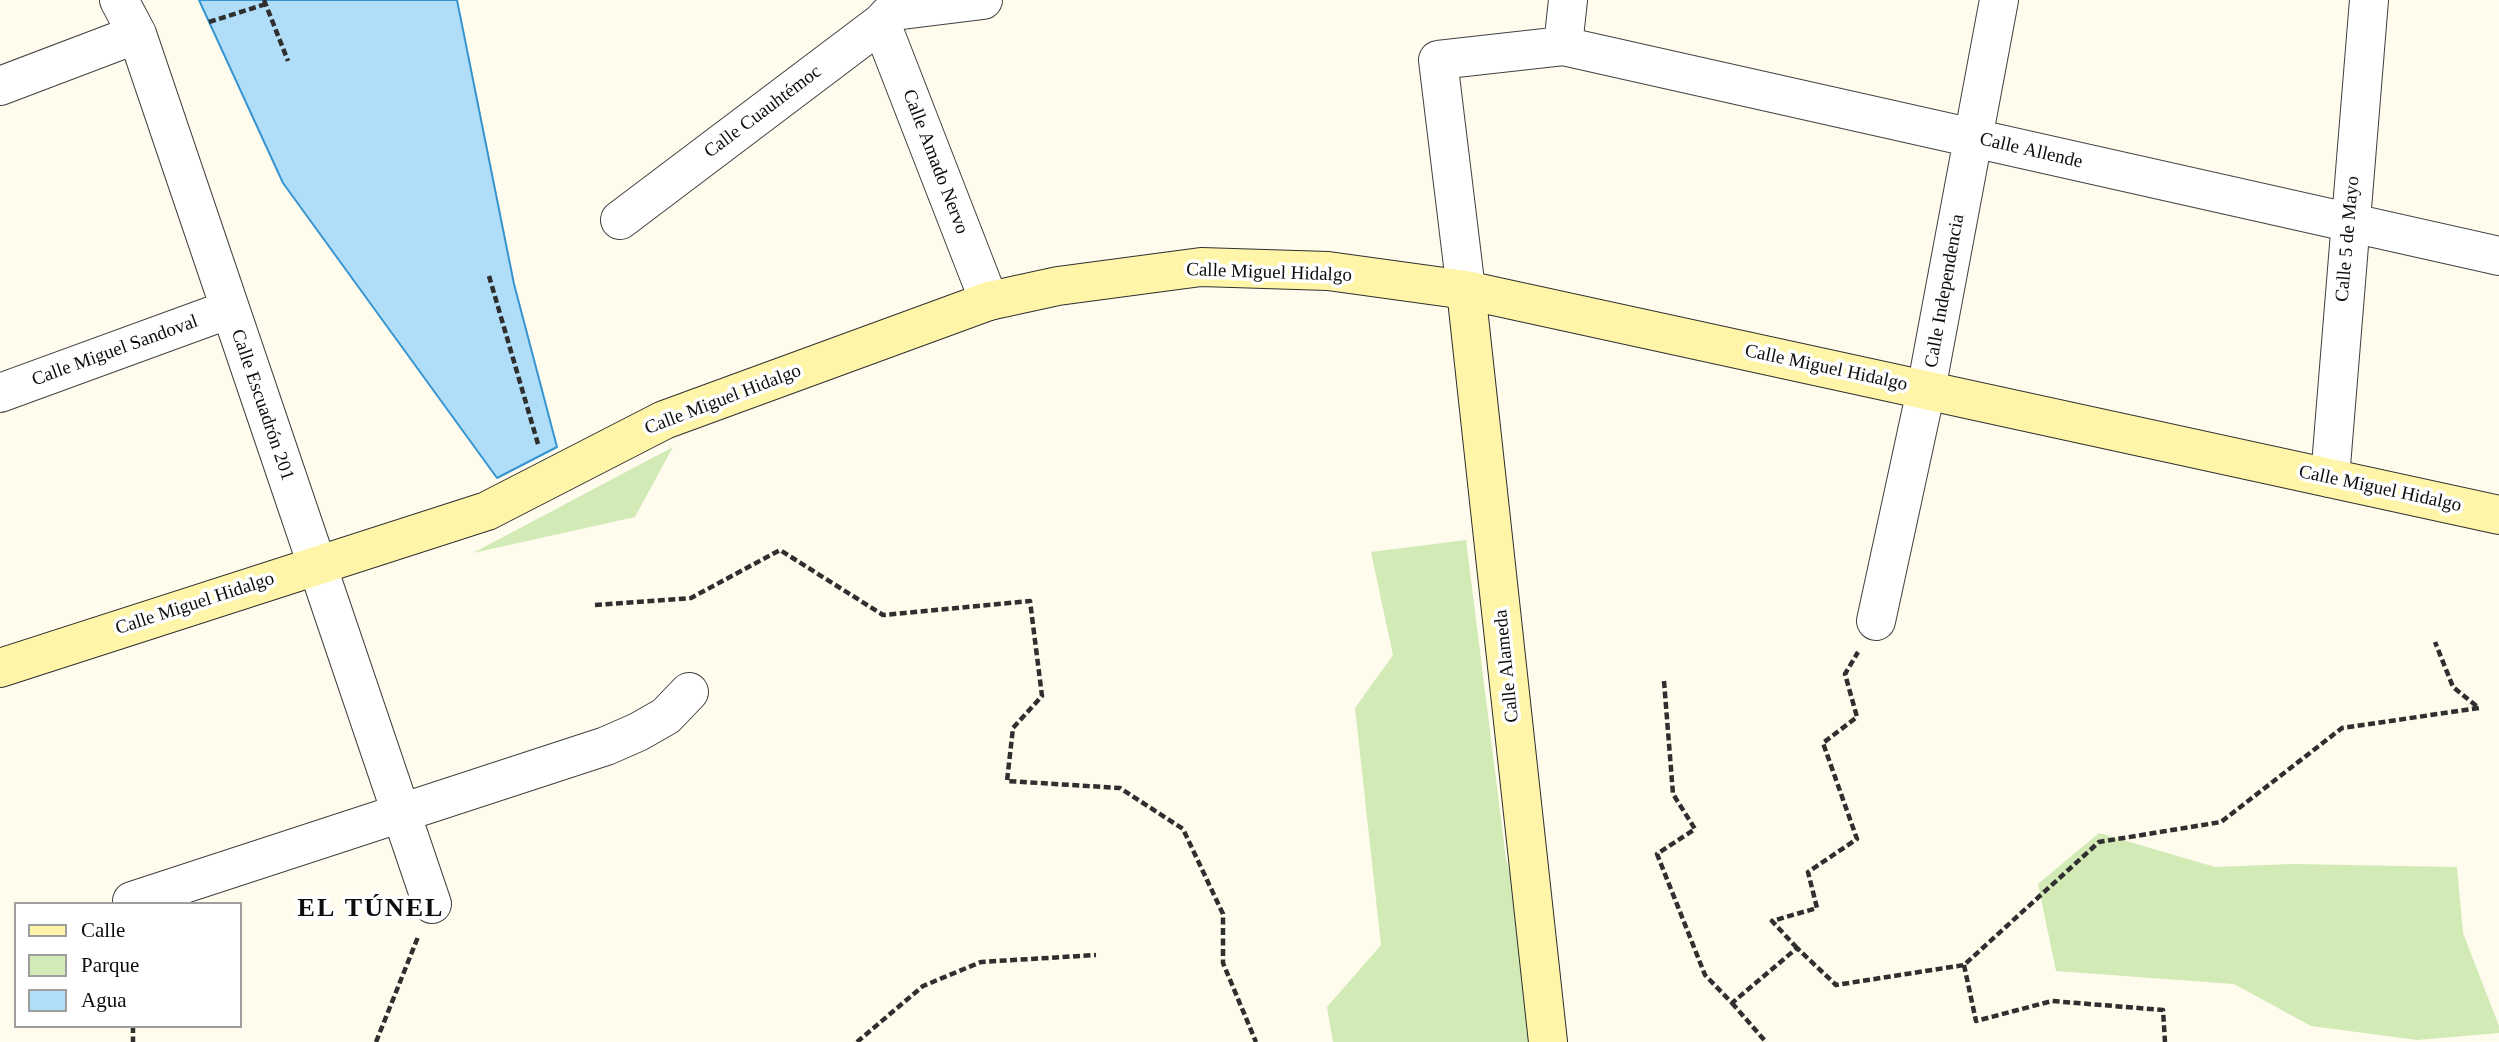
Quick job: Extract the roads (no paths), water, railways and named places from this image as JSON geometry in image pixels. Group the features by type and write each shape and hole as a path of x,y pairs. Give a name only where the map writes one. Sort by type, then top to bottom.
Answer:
{"street":[{"name":"Calle Escuadrón 201","path":"119,0 136,34 432,904"},
{"path":"893,11 983,0"},
{"path":"1563,46 1568,0"},
{"name":"Calle Independencia","path":"1876,621 1926,390 1999,0"},
{"name":"Calle 5 de Mayo","path":"2330,478 2369,0"},
{"name":"Calle Cuauhtémoc","path":"620,220 893,11"},
{"name":"Calle Amado Nervo","path":"893,11 989,301"},
{"path":"0,86 136,34"},
{"name":"Calle Allende","path":"1466,290 1437,60 1563,46 2499,256"},
{"name":"Calle Miguel Hidalgo","path":"0,668 486,511 664,420 989,301 1058,286 1201,267 1328,271 1466,290 2499,514"},
{"name":"Calle Alameda","path":"1466,290 1548,1042"},
{"name":"Calle Miguel Sandoval","path":"0,393 230,309"},
{"path":"132,901 606,746 666,716 689,692"}],"water":[{"path":"199,0 457,0 514,284 557,447 497,478 283,183"}],"district":[{"name":"EL TÚNEL","path":"371,909"}]}
